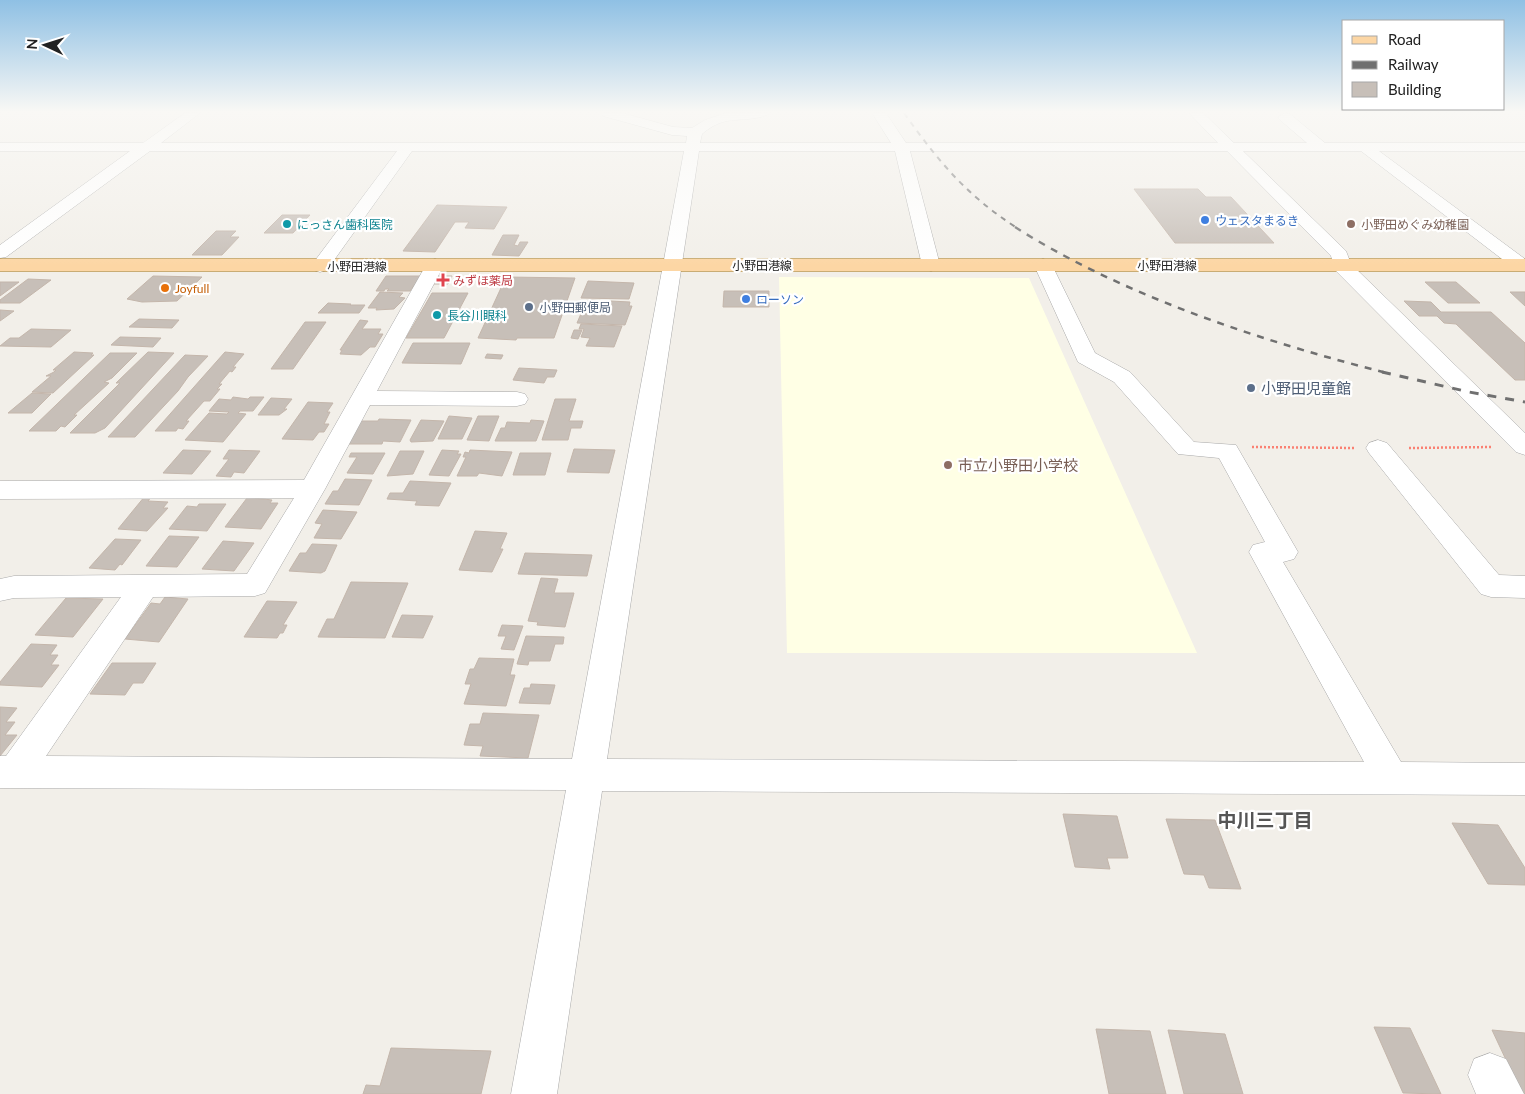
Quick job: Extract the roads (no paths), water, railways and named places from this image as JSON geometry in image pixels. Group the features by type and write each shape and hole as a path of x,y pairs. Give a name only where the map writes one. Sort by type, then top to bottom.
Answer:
{"main road":[{"name":"小野田港線","path":"0,265 1524,266"}],"street":[{"path":"0,253 123,164"},
{"path":"320,266 395,164"},
{"path":"534,1094 671,265 690,164"},
{"path":"906,164 931,265"},
{"path":"1247,164 1340,255 1342,266 1525,447"},
{"path":"1387,164 1524,266"},
{"path":"0,590 14,588 255,585 312,490 435,265"},
{"path":"1043,265 1086,357 1122,377 1187,449 1227,451 1284,552 1263,552 1392,779"},
{"path":"362,398 517,399"},
{"path":"1378,448 1491,586 1525,587"},
{"path":"0,490 312,490"},
{"path":"8,772 146,586"},
{"path":"8,772 1525,779"}],"railway":[{"path":"944,164 968,190 999,216 1017,228"},
{"path":"1015,227 1101,275 1195,314 1292,347 1387,373"},
{"path":"1382,372 1469,392 1525,402"}],"place":[{"name":"ウェスタまるき","path":"1205,220"},
{"name":"にっさん歯科医院","path":"287,224"},
{"name":"小野田めぐみ幼稚園","path":"1351,224"},
{"name":"みずほ薬局","path":"443,280"},
{"name":"Joyfull","path":"165,288"},
{"name":"ローソン","path":"746,299"},
{"name":"小野田郵便局","path":"529,307"},
{"name":"長谷川眼科","path":"437,315"},
{"name":"小野田児童館","path":"1251,388"},
{"name":"市立小野田小学校","path":"948,465"}],"district":[{"name":"中川三丁目","path":"1265,819"}]}
